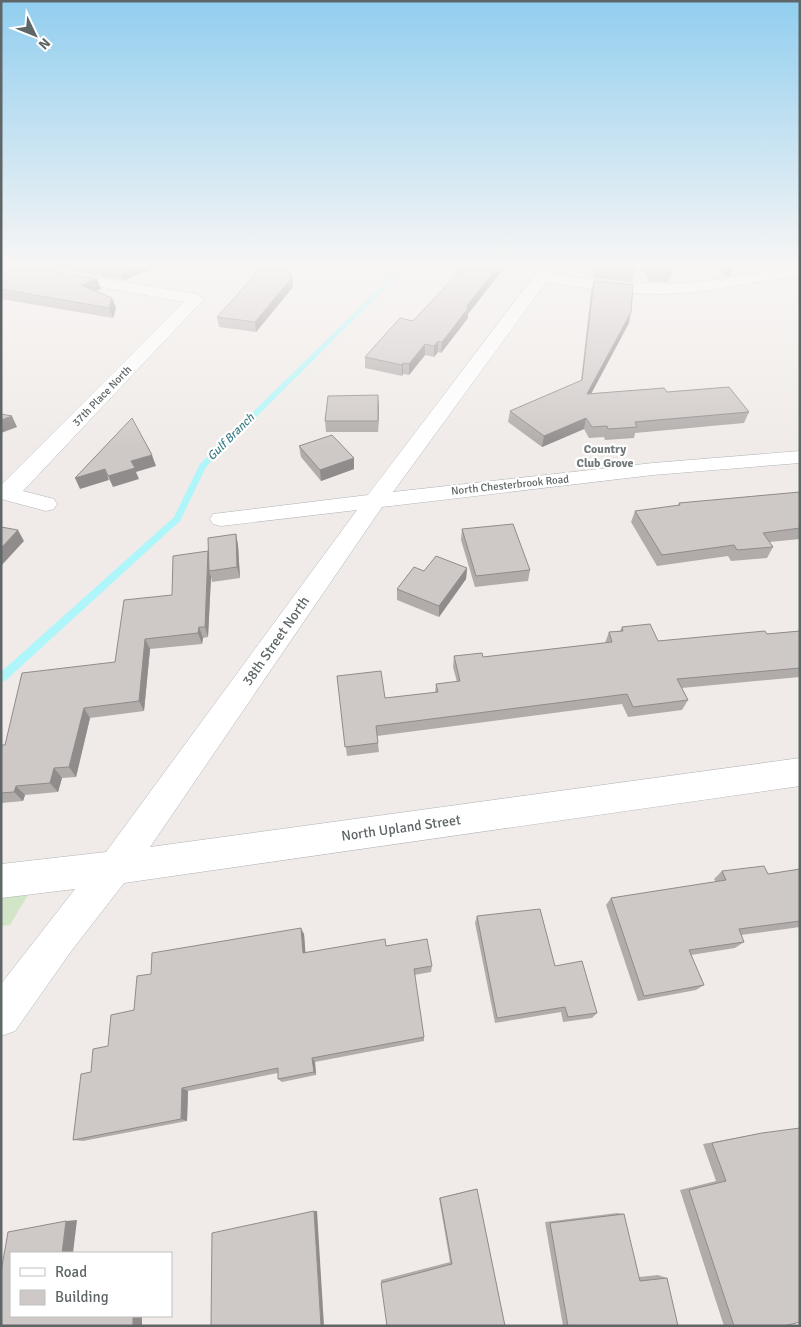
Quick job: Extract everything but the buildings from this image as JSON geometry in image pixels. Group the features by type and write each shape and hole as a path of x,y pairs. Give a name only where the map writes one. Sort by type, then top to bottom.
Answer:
{"street":[{"name":"37th Place North","path":"5,492 169,326"},
{"name":"38th Street North","path":"1,1017 59,937 115,868 376,500 505,326"},
{"name":"North Chesterbrook Road","path":"222,519 689,465 800,457"},
{"path":"5,492 46,504"},
{"name":"North Upland Street","path":"1,881 115,868 800,772"}],"green space":[{"path":"1,863 47,863 10,925 1,926"}],"waterway":[{"name":"Gulf Branch","path":"1,678 177,519 203,466 344,326"}],"district":[{"name":"Country Club Grove","path":"605,456"}]}
